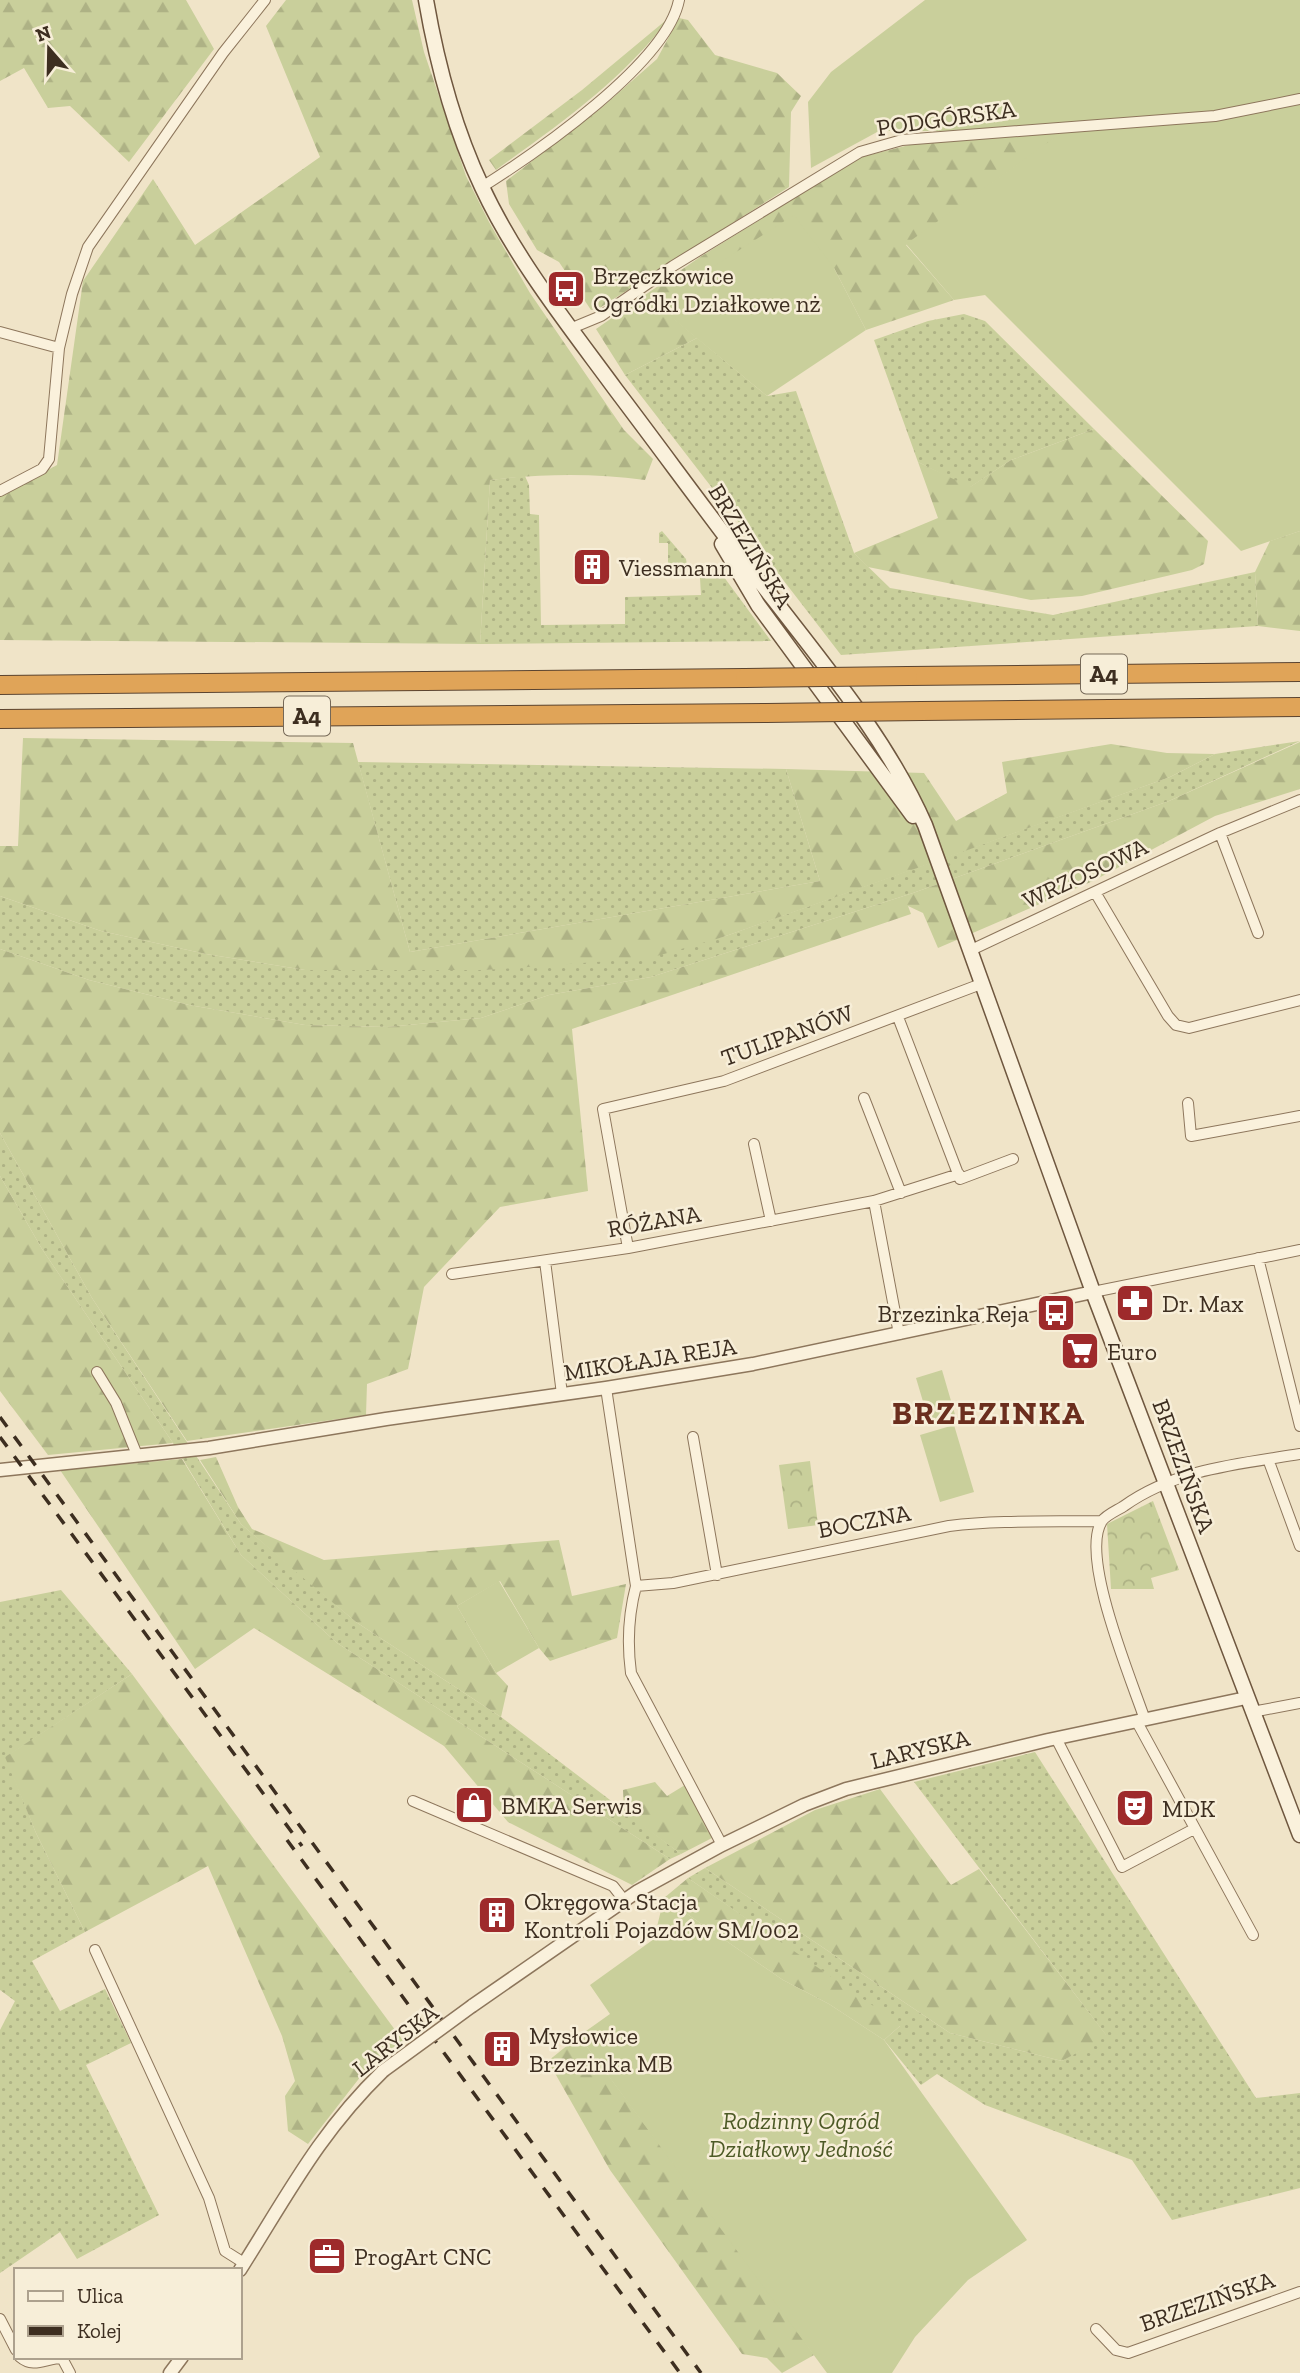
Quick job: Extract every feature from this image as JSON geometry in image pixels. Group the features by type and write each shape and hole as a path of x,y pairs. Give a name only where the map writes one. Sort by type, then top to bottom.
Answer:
{"highway":[{"name":"A4","path":"0,685 1300,672"},
{"name":"A4","path":"0,719 1300,707"}],"main road":[{"name":"BRZEZIŃSKA","path":"426,0 449,99 482,187 511,240 572,328 689,486 758,605 858,744 910,809 929,844 1093,1292 1300,1835"}],"street":[{"path":"0,491 42,469 50,459 59,348 72,294 88,247 223,53 265,0"},
{"path":"482,187 598,102 652,53 673,19 679,0"},
{"name":"PODGÓRSKA","path":"572,328 601,316 673,266 860,152 902,140 1215,116 1300,99"},
{"path":"0,332 59,348"},
{"name":"WRZOSOWA","path":"969,951 1220,833 1300,800"},
{"path":"1220,833 1258,933"},
{"path":"1095,892 1168,1016 1176,1025 1189,1028 1300,1000"},
{"name":"TULIPANÓW","path":"628,1248 603,1109 724,1081 981,985"},
{"path":"898,1017 960,1177"},
{"path":"864,1098 901,1193"},
{"path":"1188,1103 1191,1136 1300,1116"},
{"path":"754,1144 771,1221"},
{"name":"RÓŻANA","path":"452,1274 628,1248 874,1200 960,1177 1013,1159"},
{"path":"874,1200 899,1334"},
{"name":"MIKOŁAJA REJA","path":"0,1470 209,1448 754,1364 1300,1250"},
{"path":"1258,1258 1300,1426"},
{"path":"545,1261 562,1394"},
{"path":"97,1372 143,1455"},
{"path":"606,1388 636,1586 629,1609 628,1647 631,1673 722,1845"},
{"path":"692,1437 717,1575"},
{"path":"1253,1935 1194,1829 1141,1721 1101,1593 1098,1536 1102,1521 1136,1497 1189,1472 1300,1454"},
{"path":"1268,1459 1300,1546"},
{"name":"BOCZNA","path":"636,1586 673,1584 949,1526 993,1521 1027,1524 1102,1521"},
{"path":"1249,1705 1300,1703"},
{"name":"LARYSKA","path":"95,1950 209,2198 225,2251 242,2267 318,2143 348,2106 383,2071 624,1900 722,1845 846,1789 1056,1738 1141,1721 1249,1705"},
{"path":"1056,1738 1122,1867 1194,1829"},
{"path":"413,1801 614,1886 624,1900"},
{"name":"BRZEZIŃSKA","path":"1096,2329 1116,2350 1128,2353 1300,2292"},
{"path":"0,2319 14,2346"},
{"path":"22,2359 27,2363 38,2364 58,2359"}],"green space":[{"path":"0,0 186,0 214,49 129,162 70,106 48,108 24,68 0,81"},
{"path":"286,0 412,0 424,52 466,176 530,293 624,430 653,459 645,480 567,475 490,480 480,644 0,640 0,496 57,465 83,281 153,179 195,245 320,157 266,26"},
{"path":"925,0 1300,0 1300,531 1241,551 985,295 954,300 906,244 1064,131 879,131 811,168 808,102 831,72"},
{"path":"671,16 632,61 590,100 496,170 489,160 582,90"},
{"path":"679,18 688,20 715,55 777,73 801,96 791,112 789,187 598,309 591,310 559,262 537,250 509,204 506,181 600,109 657,59"},
{"path":"1065,131 906,245 954,300 866,330 834,268 656,304 697,338 625,375 596,329 700,257 858,158 913,144"},
{"path":"794,215 834,268 866,330 767,396 655,304"},
{"path":"964,314 985,321 1094,429 1011,460 969,488 918,462 874,340 928,321"},
{"path":"697,338 767,396 796,391 854,553 890,588 1053,615 1255,572 1258,626 841,655 625,375"},
{"path":"1094,429 1208,541 1204,564 1192,570 1082,596 1031,600 868,567 854,553 938,518 918,462 970,487 1011,460"},
{"path":"525,476 529,485 530,514 539,515 541,625 625,624 625,597 701,595 700,578 721,573 771,641 480,644 490,480"},
{"path":"662,531 686,559 687,565 682,572 667,573 659,565 668,564 668,543 659,543 659,533"},
{"path":"1300,531 1300,631 1258,626 1255,572 1270,541"},
{"path":"23,738 353,743 410,952 820,881 786,769 924,773 956,821 1007,793 1002,762 1111,744 1167,753 1215,754 1170,777 723,937 650,958 486,970 305,970 206,954 101,931 0,896 0,846 18,846"},
{"path":"1300,741 1169,801 913,893 651,977 549,995 481,1018 387,1027 305,1025 189,1005 89,980 0,949 0,896 101,931 206,954 305,970 486,970 723,937 1170,777 1215,754"},
{"path":"1300,742 1300,789 1215,816 1093,881 938,948 923,913 908,906 911,914 572,1029 588,1191 500,1207 424,1287 408,1369 367,1384 366,1415 187,1441 92,1298 0,1133 0,949 89,980 189,1005 305,1025 387,1027 481,1018 549,995 651,977 913,893 1169,801"},
{"path":"358,762 786,769 820,881 410,952"},
{"path":"0,1133 92,1298 241,1524 356,1622 501,1717 681,1854 670,1859 337,1643 241,1555 173,1443 42,1249 0,1176"},
{"path":"0,1176 42,1249 173,1443 48,1455 0,1391"},
{"path":"942,1370 956,1418 930,1425 916,1378"},
{"path":"954,1425 974,1492 940,1502 920,1435"},
{"path":"216,1457 238,1507 252,1529 324,1560 559,1540 572,1596 626,1584 617,1638 550,1661 539,1648 500,1581 457,1606 496,1673 508,1686 501,1717 356,1622 241,1524 200,1460"},
{"path":"182,1459 241,1555 337,1643 670,1859 632,1885 508,1822 444,1746 254,1628 195,1669 60,1470"},
{"path":"810,1461 818,1525 788,1529 779,1465"},
{"path":"1153,1501 1179,1570 1151,1578 1154,1589 1111,1589 1107,1524"},
{"path":"499,1581 539,1648 496,1673 457,1606"},
{"path":"61,1590 132,1674 6,1757 36,1833 85,1932 32,1961 60,2011 105,1989 131,2043 86,2065 159,2215 77,2259 60,2232 0,2273 0,2030 15,2001 0,1990 0,1602"},
{"path":"132,1674 404,2042 361,2076 308,2144 288,2131 285,2096 295,2081 282,2036 208,1866 85,1932 36,1833 5,1757"},
{"path":"1035,1752 1256,2098 1300,2093 1300,2188 1172,2220 1132,2160 985,2105 937,2074 921,2085 884,2040 900,2026 688,1878 705,1868 950,2033 1062,2061 1106,2035 914,1782"},
{"path":"655,1782 667,1796 685,1785 712,1838 681,1854 624,1812 623,1790"},
{"path":"880,1789 951,1885 979,1869 1107,2036 1062,2061 950,2033 705,1868 815,1810"},
{"path":"688,1878 901,2025 884,2040 829,2004 783,1980 664,1898"},
{"name":"Rodzinny Ogród Działkowy Jedność","path":"664,1898 783,1980 829,2004 884,2040 1027,2240 968,2280 915,2337 892,2373 827,2373 579,2036 610,2014 590,1985 654,1939"},
{"path":"579,2036 814,2355 782,2373 767,2358 742,2354 610,2170 548,2061"}],"railway":[{"path":"0,1417 701,2373"},
{"path":"0,1437 302,1846"},
{"path":"287,1840 680,2373"}],"place":[{"name":"Brzęczkowice Ogródki Działkowe nż","path":"566,289"},
{"name":"Viessmann","path":"592,567"},
{"name":"Dr. Max","path":"1135,1303"},
{"name":"Brzezinka Reja","path":"1056,1313"},
{"name":"Euro","path":"1080,1351"},
{"name":"BMKA Serwis","path":"474,1805"},
{"name":"MDK","path":"1135,1808"},
{"name":"Okręgowa Stacja Kontroli Pojazdów SM/002","path":"497,1915"},
{"name":"Mysłowice Brzezinka MB","path":"502,2049"},
{"name":"ProgArt CNC","path":"327,2256"}],"district":[{"name":"BRZEZINKA","path":"989,1413"}]}
